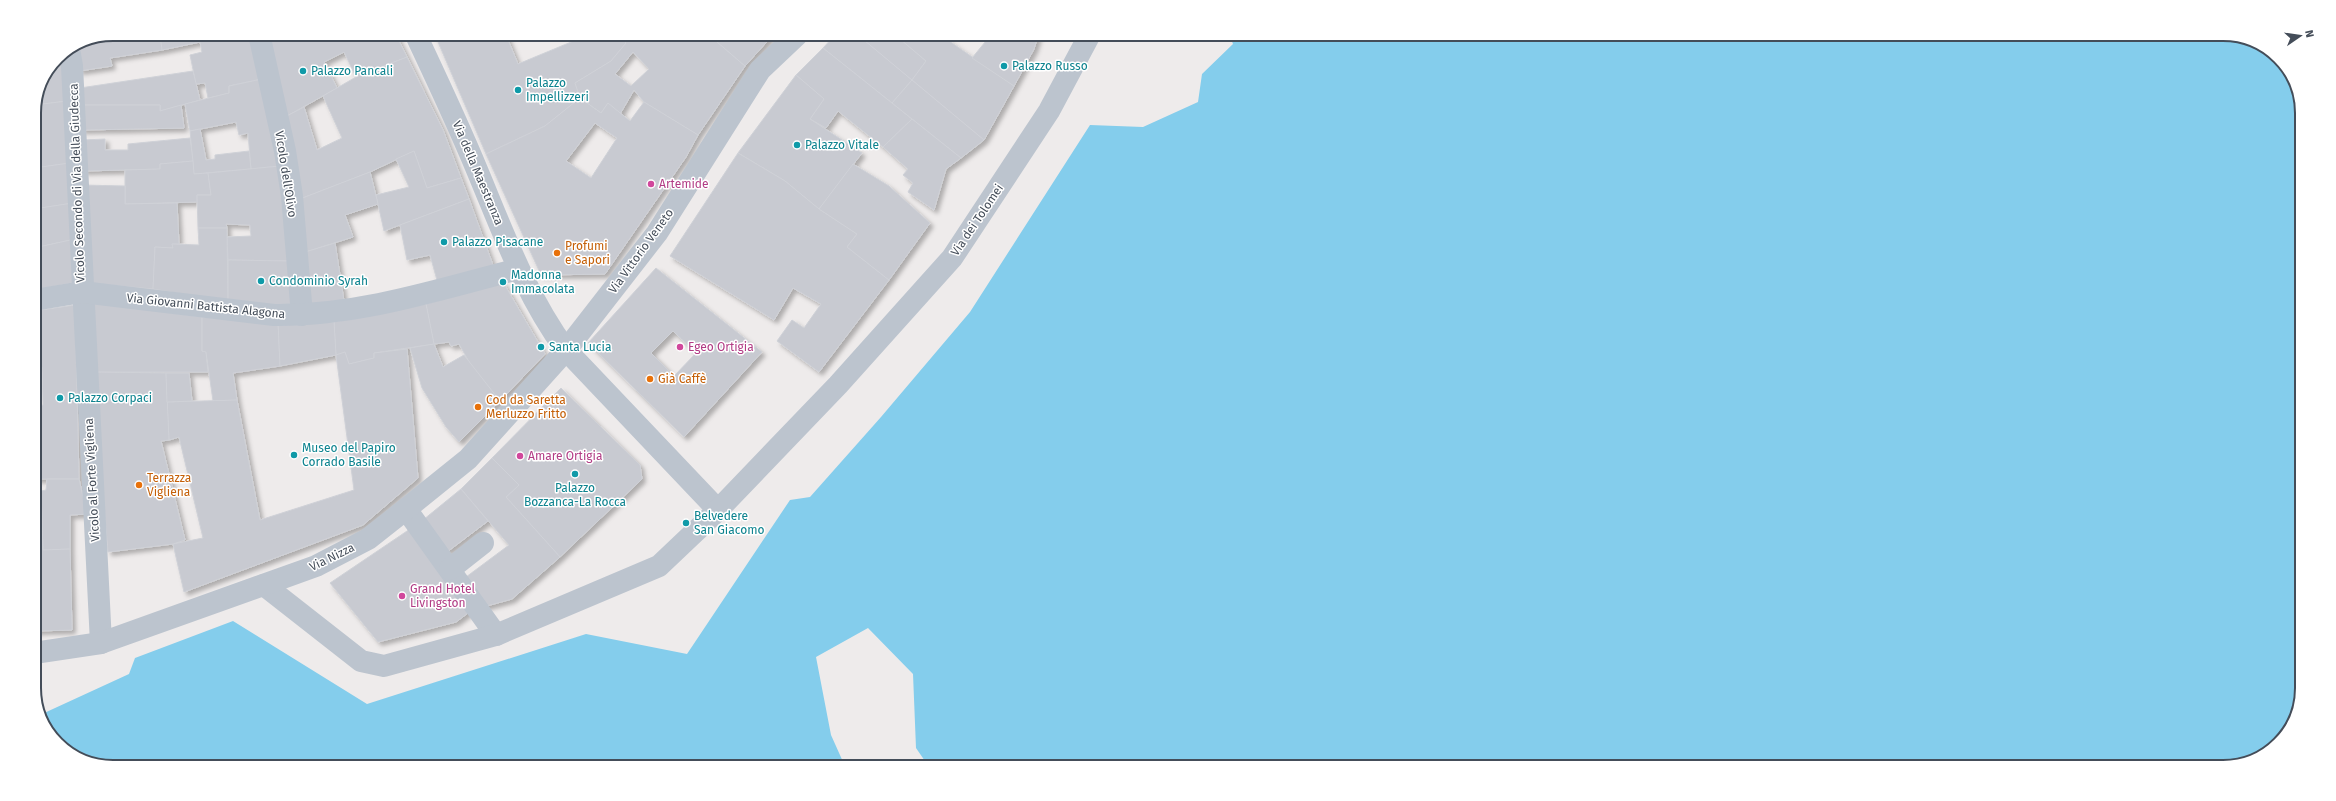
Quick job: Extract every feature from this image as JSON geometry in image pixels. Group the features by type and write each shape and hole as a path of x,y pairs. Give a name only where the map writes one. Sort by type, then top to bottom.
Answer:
{"street":[{"name":"Vicolo dell'Olivo","path":"261,41 285,151 292,196 302,315"},
{"name":"Via della Maestranza","path":"419,41 459,127 518,269 566,350 718,510"},
{"name":"Via Vittorio Veneto","path":"566,350 657,233 760,70 791,41"},
{"name":"Via dei Tolomei","path":"264,585 361,661 384,666 496,635 659,566 718,510 838,385 952,258 1050,112 1087,41"},
{"name":"Vicolo Secondo di Via della Giudecca","path":"70,55 72,66 82,292"},
{"name":"Via Giovanni Battista Alagona","path":"41,299 82,292 274,315 302,315 391,302 518,269"},
{"name":"Vicolo al Forte Vigliena","path":"82,292 101,643"},
{"name":"Via Nizza","path":"41,652 101,643 316,566 368,539 468,459 566,350"},
{"path":"406,509 496,635"},
{"path":"450,569 483,544"}],"water":[{"path":"1232,41 2228,41 2237,42 2255,48 2263,53 2277,65 2290,85 2295,108 2295,688 2293,707 2290,716 2280,732 2267,745 2255,753 2237,759 2228,760 924,760 916,748 913,674 868,628 816,657 831,735 842,760 108,760 85,755 69,745 56,732 46,716 45,712 129,674 135,658 233,621 367,704 586,634 687,654 790,500 810,497 881,417 970,312 1090,125 1143,127 1198,102 1202,74 1233,44"}],"building":[{"path":"108,41 161,41 162,50 110,58 112,66 79,71 77,51 85,46"},
{"path":"161,41 254,41 262,79 229,86 229,93 208,98 205,83 196,84 190,55 202,52 200,42 162,50"},
{"name":"Palazzo Pancali","path":"269,41 399,41 407,57 356,77 344,52 324,62 337,88 287,116"},
{"name":"Palazzo Impellizzeri","path":"438,41 508,41 518,64 574,41 624,41 626,43 611,61 575,83 580,98 545,126 486,154"},
{"path":"624,41 716,41 745,66 698,135 644,102 634,90 620,114 608,103 601,113 580,98 575,83 611,61 626,43","holes":["633,52 649,69 631,86 615,74"]},
{"path":"716,41 768,41 745,66"},
{"path":"829,41 865,41 912,80 892,103 823,48"},
{"path":"865,41 902,41 926,61 912,80"},
{"path":"902,41 949,41 1014,86 984,140 912,80 926,61"},
{"name":"Palazzo Russo","path":"986,41 1036,41 1034,49 1014,86 972,58"},
{"path":"823,48 912,119 883,147 838,111 826,128 810,119 824,99 796,75"},
{"path":"407,57 443,130 461,178 427,188 414,151 370,172 300,199 287,116 304,107 317,150 342,138 323,96 356,77"},
{"path":"62,62 67,101 42,104 46,85"},
{"path":"193,71 200,100 160,111 160,105 80,105 80,88"},
{"name":"Palazzo Vitale","path":"796,75 824,99 810,119 862,153 819,209 785,181 738,153"},
{"path":"262,79 280,166 251,169 248,133 239,135 236,122 190,131 185,104 229,93 229,86"},
{"path":"912,80 984,140 961,158 892,103"},
{"path":"580,98 601,113 608,103 630,121 644,102 698,135 686,157 605,274 541,275 486,154 545,126","holes":["595,123 617,138 591,178 566,161"]},
{"path":"67,101 70,163 41,167 42,104"},
{"path":"80,105 160,105 160,111 181,105 184,128 81,130"},
{"path":"912,119 961,158 946,169 934,210 908,192 913,183 903,175 908,169 883,147"},
{"path":"200,129 206,160 215,159 215,155 249,151 251,169 194,174 190,131"},
{"path":"190,138 193,161 160,164 160,169 83,171 82,140 105,139 105,150 128,150 128,144"},
{"path":"414,151 427,188 461,178 469,199 384,231 376,195 409,187 396,159"},
{"path":"738,153 785,181 819,209 857,234 847,247 889,280 819,372 777,341 792,320 804,328 821,304 793,288 774,320 670,256"},
{"path":"193,161 194,174 208,173 211,195 197,195 197,202 125,204 125,170 160,169 160,164"},
{"path":"70,163 73,203 41,208 41,167"},
{"path":"853,164 889,186 930,223 889,280 847,247 857,234 819,209"},
{"path":"280,166 291,261 228,260 227,237 251,236 250,225 226,224 227,228 198,228 197,195 211,195 208,173"},
{"path":"370,172 378,204 345,215 353,237 302,253 300,199"},
{"path":"83,185 125,186 125,204 177,203 179,244 172,244 173,248 155,247 153,289 87,283"},
{"name":"Palazzo Pisacane","path":"469,199 494,268 438,284 430,255 407,260 400,225"},
{"path":"73,203 75,239 41,246 41,208"},
{"path":"198,228 227,228 228,302 153,289 155,247 173,248 172,244 199,245"},
{"path":"75,239 77,282 41,289 41,246"},
{"path":"335,243 344,301 310,306 302,253"},
{"name":"Condominio Syrah","path":"228,260 291,261 295,307 228,302"},
{"path":"656,268 762,352 684,437 588,343","holes":["673,331 696,353 674,376 651,353"]},
{"path":"503,282 545,354 500,401 472,367 459,344 451,346 449,342 434,344 426,304"},
{"path":"91,302 202,317 202,351 206,352 208,372 92,372"},
{"path":"426,304 434,344 374,353 374,358 349,364 345,352 336,355 334,322"},
{"name":"Palazzo Corpaci","path":"75,305 79,479 41,479 41,405 43,405 41,310"},
{"path":"202,317 278,322 280,366 233,373 237,400 213,401 206,352 202,351"},
{"path":"278,322 334,322 336,355 280,366"},
{"path":"434,344 443,367 464,355 500,401 459,442 446,427 422,388 410,348"},
{"path":"407,349 418,478 363,525 184,592 173,544 203,538 179,437 169,440 167,402 237,400 260,520 354,490 336,355 345,352 349,364 374,358 374,353"},
{"path":"92,372 166,373 169,440 161,441 185,540 173,544 108,552"},
{"path":"166,373 189,373 192,401 167,402"},
{"name":"Palazzo Bozzanca-La Rocca","path":"561,388 640,465 642,479 560,557 506,497 519,485 492,458"},
{"path":"492,458 519,485 506,497 560,557 512,599 483,607 462,580 509,545 461,489"},
{"path":"47,479 79,479 87,514 70,515 70,549 43,550 41,491 46,490"},
{"path":"461,489 488,521 447,552 423,520"},
{"path":"41,491 43,550 70,549 72,630 41,631"},
{"name":"Grand Hotel Livingston","path":"413,527 472,610 456,622 378,642 330,583"}],"place":[{"name":"Palazzo Russo","path":"1004,66"},
{"name":"Palazzo Pancali","path":"303,71"},
{"name":"Palazzo Impellizzeri","path":"518,90"},
{"name":"Palazzo Vitale","path":"797,145"},
{"name":"Artemide","path":"651,184"},
{"name":"Palazzo Pisacane","path":"444,242"},
{"name":"Profumi e Sapori","path":"557,253"},
{"name":"Condominio Syrah","path":"261,281"},
{"name":"Madonna Immacolata","path":"503,282"},
{"name":"Santa Lucia","path":"541,347"},
{"name":"Egeo Ortigia","path":"680,347"},
{"name":"Già Caffè","path":"650,379"},
{"name":"Palazzo Corpaci","path":"60,398"},
{"name":"Cod da Saretta Merluzzo Fritto","path":"478,407"},
{"name":"Museo del Papiro Corrado Basile","path":"294,455"},
{"name":"Amare Ortigia","path":"520,456"},
{"name":"Palazzo Bozzanca-La Rocca","path":"575,474"},
{"name":"Terrazza Vigliena","path":"139,485"},
{"name":"Belvedere San Giacomo","path":"686,523"},
{"name":"Grand Hotel Livingston","path":"402,596"}]}
